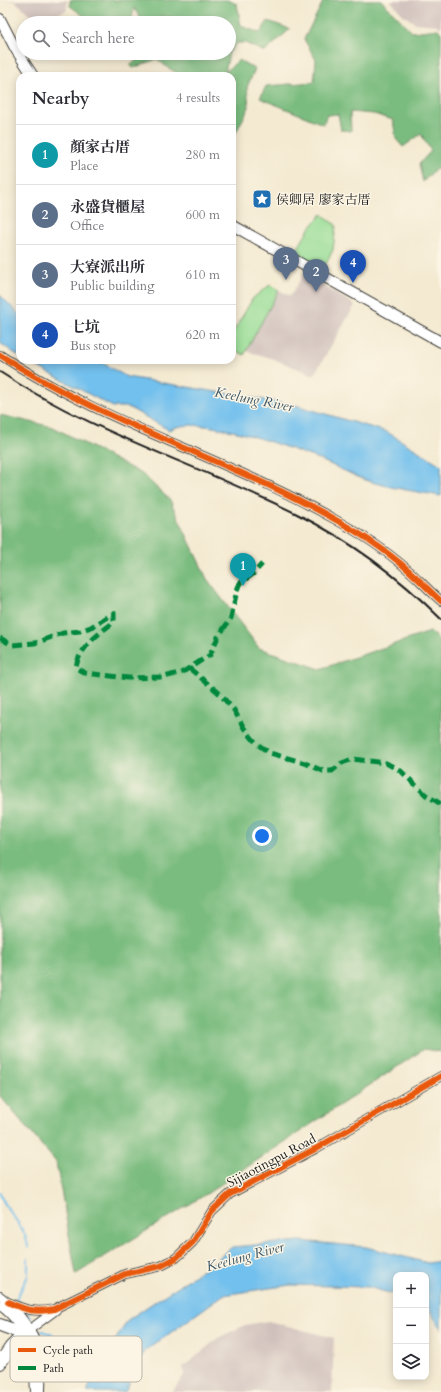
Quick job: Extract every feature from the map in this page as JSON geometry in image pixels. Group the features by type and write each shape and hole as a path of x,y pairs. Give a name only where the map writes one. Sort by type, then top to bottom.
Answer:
{"highway":[{"path":"0,1325 27,1332"},
{"path":"23,1336 27,1332"},
{"path":"0,1363 10,1348"}],"main road":[{"path":"0,19 16,50"},
{"path":"23,60 30,72"},
{"path":"236,227 441,342"}],"street":[{"path":"0,355 33,376 82,401 157,437 254,479 338,521 376,546 417,578 441,601"},
{"name":"Sijiaotingpu Road","path":"63,1305 125,1274 160,1266 176,1258 193,1242 212,1211 230,1194 309,1152 441,1076"},
{"path":"0,1296 20,1308 36,1311 54,1309 63,1305"},
{"path":"8,1302 30,1336"},
{"path":"27,1332 63,1305"},
{"path":"0,1306 27,1332 28,1336"},
{"path":"34,1382 34,1392"},
{"path":"41,1382 41,1392"}],"shaded area":[{"path":"0,0 67,0 67,10 54,16 38,16 28,13 15,1"},
{"path":"390,0 441,0 441,29 438,25 415,23 403,15"},
{"path":"304,274 355,305 314,375 268,357 246,351 279,290 290,296"},
{"path":"268,1321 334,1338 332,1392 172,1392 185,1374 182,1368 218,1338 245,1325"}],"green space":[{"path":"70,0 227,0 237,4 241,26 260,33 268,21 290,29 265,52 245,43 236,44 236,16 139,16 134,8 132,16 84,16 70,6"},
{"path":"324,0 381,0 412,32 438,29 441,33 441,173 437,167 423,182 419,164 431,151 421,134 403,147 396,139 393,120 374,114 350,112 351,131 341,130 338,114 327,115 323,124 260,98 266,86 314,82 316,60 304,39"},
{"path":"138,60 154,60 133,68 130,65"},
{"path":"158,60 228,60 225,72 175,72"},
{"path":"239,60 255,69 247,87 249,107 236,132 236,72 225,72"},
{"path":"322,214 336,225 333,250 321,274 293,256 309,229"},
{"path":"270,285 279,290 244,355 236,350 236,327 253,298"},
{"path":"0,415 53,427 142,474 170,500 207,579 259,648 320,669 430,632 441,642 441,1052 424,1049 208,1193 76,1274 56,1162 0,1096"}],"water":[{"path":"0,295 16,311 16,354 0,343"},
{"name":"Keelung River","path":"32,364 104,364 127,377 295,405 387,432 441,465 441,496 399,489 359,478 313,457 241,433 219,428 200,426 182,426 169,430 128,407 113,407"},
{"name":"Keelung River","path":"300,1241 366,1247 428,1263 441,1261 441,1329 429,1309 429,1272 393,1272 393,1294 368,1287 290,1285 223,1295 145,1351 142,1357 142,1336 118,1336 129,1319 213,1263 232,1247"},
{"path":"91,1382 130,1382 125,1392 87,1392"}],"waterway":[{"path":"0,1193 6,1207 24,1233 28,1248"},
{"path":"21,1304 16,1299 28,1276 28,1258"},
{"path":"28,1313 31,1317"},
{"path":"42,1331 55,1336"}],"railway":[{"path":"0,372 35,394 71,413 146,448 260,496 317,525 374,561 391,574 441,619"}],"marked path":[{"path":"0,638 12,645 35,643 63,633 80,631 91,627 114,613 114,622 96,636 85,648 76,668 85,673 128,678 164,677 183,672 210,655 218,637 231,618 240,583 253,574 262,564"},
{"path":"189,668 218,692 234,710 244,728 257,744 270,753 305,763 323,771 332,771 342,763 353,759 386,763 401,771 426,795 441,804"}],"cycle path":[{"path":"0,355 81,401 295,498 336,520 368,539 389,554 441,601"},
{"path":"8,1302 31,1310 42,1311 54,1309 125,1274 161,1266 176,1258 193,1242 212,1211 230,1194 315,1149 441,1076"}],"place":[{"name":"侯卿居 廖家古厝","path":"262,199"},
{"name":"大寮派出所","path":"286,280"},
{"name":"七坑","path":"353,283"},
{"name":"永盛貨櫃屋","path":"316,292"},
{"name":"顏家古厝","path":"243,586"}]}
